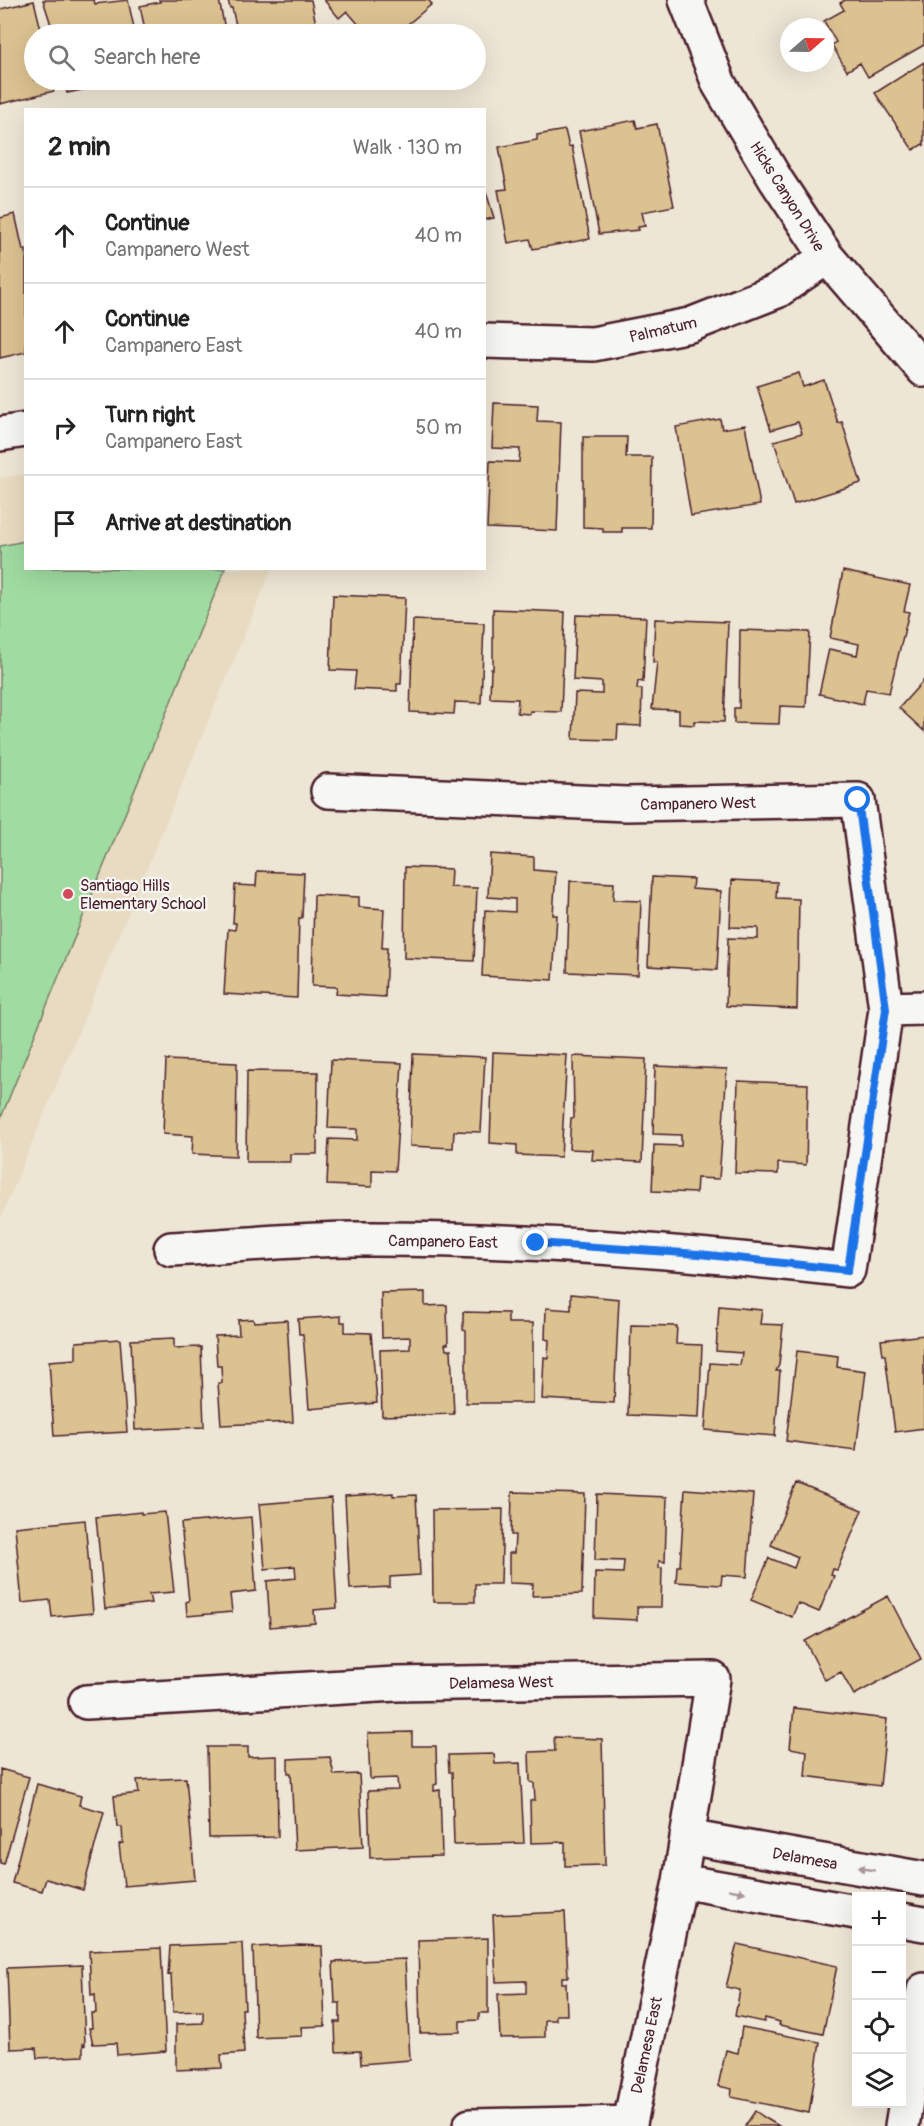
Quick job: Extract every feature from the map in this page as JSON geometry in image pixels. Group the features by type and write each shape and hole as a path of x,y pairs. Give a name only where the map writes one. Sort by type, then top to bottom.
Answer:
{"street":[{"name":"Hicks Canyon Drive","path":"686,0 719,84 776,180 827,257 924,370"},
{"name":"Palmatum","path":"486,341 593,344 690,325 777,291 827,257"},
{"path":"0,434 24,430"},
{"name":"Campanero West","path":"328,791 626,804 858,800 886,1009"},
{"path":"886,1009 924,1008"},
{"name":"Campanero East","path":"171,1249 356,1239 536,1243 699,1254 848,1270 886,1009"},
{"name":"Delamesa West","path":"86,1702 396,1684 713,1680 680,1881"},
{"name":"Delamesa","path":"687,1837 924,1880"},
{"path":"680,1881 852,1911"},
{"name":"Delamesa East","path":"470,2126 630,2123 680,1881"},
{"path":"906,1921 924,1923"},
{"path":"902,2126 924,1990"}],"shaded area":[{"name":"Santiago Hills Elementary School","path":"24,474 24,570 272,570 0,1220 0,478"}],"green space":[{"name":"Santiago Hills Elementary School","path":"24,541 24,570 225,570 0,1120 0,546"}],"building":[{"path":"43,0 94,0 95,4 128,0 133,24 51,24"},
{"path":"159,0 219,0 224,24 144,24 140,6 160,2"},
{"path":"228,0 311,0 316,24 236,24 232,8"},
{"path":"324,0 428,0 432,4 408,24 358,24 347,11 339,18"},
{"path":"845,0 924,0 924,45 868,77 860,63 847,71 834,48 836,42 834,18 829,18 844,10 840,3"},
{"path":"34,1 40,24 24,24 24,90 54,91 0,104 0,9"},
{"path":"924,62 924,146 923,144 913,150 875,93"},
{"path":"635,120 637,128 657,124 674,206 642,212 645,226 638,227 639,230 599,234 579,131"},
{"path":"565,130 569,147 572,146 590,239 533,249 530,239 508,243 498,190 507,189 499,147 537,140 537,135"},
{"path":"486,192 494,218 486,220"},
{"path":"15,214 24,250 24,352 0,358 0,218"},
{"path":"799,373 803,387 824,380 838,423 842,422 861,483 794,504 774,441 802,433 798,422 771,430 757,386"},
{"path":"494,403 538,405 537,421 561,422 557,531 487,528 490,461 519,462 520,449 492,448"},
{"path":"720,419 722,429 745,425 760,505 691,516 676,427"},
{"path":"583,437 627,437 626,457 652,457 651,528 622,528 622,532 603,532 603,528 583,527"},
{"path":"843,571 910,585 904,611 909,612 889,693 866,689 863,704 819,694 829,649 857,655 859,644 830,638"},
{"path":"333,595 405,598 401,684 397,684 397,691 354,689 356,671 330,670"},
{"path":"493,609 565,612 561,712 517,713 518,699 490,698 491,669 493,669"},
{"path":"576,615 646,617 643,682 638,681 637,689 642,689 641,726 618,725 617,740 573,739 575,693 602,694 602,682 573,680"},
{"path":"655,619 728,622 724,722 694,721 694,725 679,724 679,710 652,709 657,662 653,662"},
{"path":"413,620 484,623 481,703 455,702 454,714 410,712"},
{"path":"740,630 810,632 806,707 780,706 779,724 734,723 734,708 739,708"},
{"path":"924,680 924,731 899,708"},
{"path":"490,854 534,857 534,870 556,872 553,915 557,915 553,980 482,976 485,910 515,912 515,899 488,897"},
{"path":"405,867 451,869 450,887 477,888 474,961 404,958"},
{"path":"257,871 304,873 302,918 299,918 297,998 224,994 228,929 235,930 236,923 233,923 235,885 256,886"},
{"path":"652,877 693,879 692,889 721,891 717,970 648,966"},
{"path":"732,880 777,882 776,898 799,899 797,1009 726,1006 728,938 758,939 758,928 730,927"},
{"path":"570,881 614,883 613,900 641,901 638,975 567,972"},
{"path":"314,895 359,897 359,907 384,909 382,948 387,948 385,997 336,994 337,987 312,986"},
{"path":"493,1052 567,1055 561,1157 517,1155 517,1145 490,1143"},
{"path":"413,1054 485,1057 481,1132 454,1131 453,1148 410,1146"},
{"path":"573,1056 646,1059 642,1162 592,1160 593,1150 569,1149 571,1118 574,1118"},
{"path":"166,1060 237,1063 236,1156 192,1154 193,1136 163,1134"},
{"path":"331,1060 402,1063 395,1171 372,1170 372,1187 327,1185 329,1139 357,1140 357,1129 328,1128"},
{"path":"655,1066 727,1069 719,1179 697,1178 696,1193 652,1191 654,1145 681,1146 681,1135 653,1134"},
{"path":"247,1071 318,1072 317,1154 290,1154 290,1162 246,1162"},
{"path":"738,1081 808,1084 806,1165 778,1163 778,1174 735,1173"},
{"path":"425,1292 425,1306 447,1305 448,1344 445,1344 446,1350 451,1350 454,1414 382,1416 380,1350 410,1349 410,1337 382,1338 381,1293"},
{"path":"571,1294 619,1299 614,1403 542,1399 544,1357 548,1358 549,1340 545,1339 546,1308 571,1310"},
{"path":"719,1306 762,1310 760,1324 783,1325 779,1365 776,1371 780,1371 775,1436 705,1430 710,1363 740,1365 742,1353 716,1351"},
{"path":"463,1312 508,1313 508,1323 533,1323 533,1403 466,1403 466,1331 463,1330"},
{"path":"341,1316 341,1322 345,1322 345,1332 371,1333 377,1403 309,1409 303,1334 299,1334 298,1319"},
{"path":"253,1319 254,1322 287,1320 293,1422 221,1425 218,1383 222,1383 221,1366 217,1366 215,1336 239,1335 238,1320"},
{"path":"631,1325 677,1326 676,1344 702,1345 699,1418 628,1415"},
{"path":"924,1335 924,1428 895,1432 881,1340"},
{"path":"174,1338 174,1348 201,1347 204,1427 135,1430 131,1340"},
{"path":"120,1339 127,1432 54,1436 49,1361 76,1359 76,1342"},
{"path":"797,1351 838,1356 837,1367 866,1371 856,1450 786,1441"},
{"path":"796,1483 862,1510 837,1570 833,1569 831,1575 834,1576 819,1612 798,1603 792,1617 751,1600 769,1558 794,1568 798,1557 771,1545"},
{"path":"685,1489 753,1494 747,1577 722,1575 721,1585 676,1582 677,1566 680,1566"},
{"path":"512,1492 585,1494 582,1594 532,1596 533,1584 509,1583 509,1553 514,1553 515,1535 511,1535"},
{"path":"393,1493 393,1496 416,1495 420,1575 390,1577 390,1587 350,1589 345,1496"},
{"path":"597,1494 667,1497 665,1562 659,1561 659,1568 662,1568 661,1607 637,1607 637,1620 594,1618 595,1572 623,1573 624,1561 595,1560"},
{"path":"331,1498 337,1608 314,1610 315,1623 270,1627 267,1581 296,1578 295,1566 265,1569 259,1504"},
{"path":"503,1509 501,1584 475,1584 475,1602 433,1602 432,1510"},
{"path":"141,1512 141,1514 165,1512 174,1592 149,1594 151,1603 105,1609 96,1517"},
{"path":"251,1517 256,1591 230,1594 232,1612 187,1616 186,1602 189,1601 181,1523"},
{"path":"85,1520 93,1613 52,1617 50,1600 22,1603 15,1527"},
{"path":"888,1596 921,1659 854,1695 841,1672 825,1680 805,1641"},
{"path":"794,1708 887,1719 880,1786 805,1776 807,1751 790,1748"},
{"path":"412,1732 412,1746 436,1746 437,1784 434,1785 434,1791 440,1790 442,1856 370,1858 368,1791 398,1790 397,1778 370,1779 368,1733"},
{"path":"554,1737 602,1739 605,1865 565,1866 565,1842 531,1843 530,1801 535,1800 534,1783 530,1782 529,1752 555,1751"},
{"path":"207,1747 248,1747 248,1757 277,1756 278,1837 209,1838"},
{"path":"494,1754 495,1764 520,1763 524,1843 454,1845 452,1772 449,1772 448,1755"},
{"path":"330,1757 334,1775 359,1774 363,1847 295,1850 291,1773 288,1773 288,1759"},
{"path":"0,1769 29,1777 4,1864 0,1863"},
{"path":"186,1778 195,1880 124,1886 119,1844 123,1843 122,1827 117,1827 114,1796 139,1793 137,1780"},
{"path":"37,1784 81,1796 79,1805 104,1812 83,1890 46,1879 42,1891 12,1883"},
{"path":"565,1912 568,1977 562,1977 562,1983 566,1983 567,2015 556,2015 556,2020 545,2020 545,2037 500,2038 498,1994 526,1993 526,1981 496,1982 493,1915"},
{"path":"488,1938 488,2013 479,2013 479,2020 460,2021 460,2032 420,2033 418,1940"},
{"path":"242,1943 244,2053 221,2055 222,2068 176,2070 176,2024 203,2023 203,2011 173,2012 171,1974 168,1975 170,1946"},
{"path":"737,1944 837,1966 823,2034 779,2025 780,2022 765,2018 764,2022 735,2016 740,1990 726,1987"},
{"path":"322,1946 325,2026 301,2027 302,2036 256,2038 253,1947"},
{"path":"161,1948 166,2051 117,2055 116,2043 93,2044 89,2028 92,2028 91,2013 96,2013 95,1994 91,1995 89,1951"},
{"path":"405,1959 410,2060 361,2064 360,2051 336,2052 335,2022 340,2022 340,2003 335,2003 333,1962"},
{"path":"82,1965 85,2045 83,2044 83,2056 37,2058 36,2048 10,2049 7,1968"},
{"path":"742,2027 820,2042 809,2113 731,2097 732,2089 718,2086 726,2050 738,2053"},
{"path":"755,2111 767,2119 779,2126 745,2126"}],"place":[{"name":"Santiago Hills Elementary School","path":"68,894"}],"route":[{"path":"536,1243 699,1254 848,1270 886,1009 858,800"}]}
